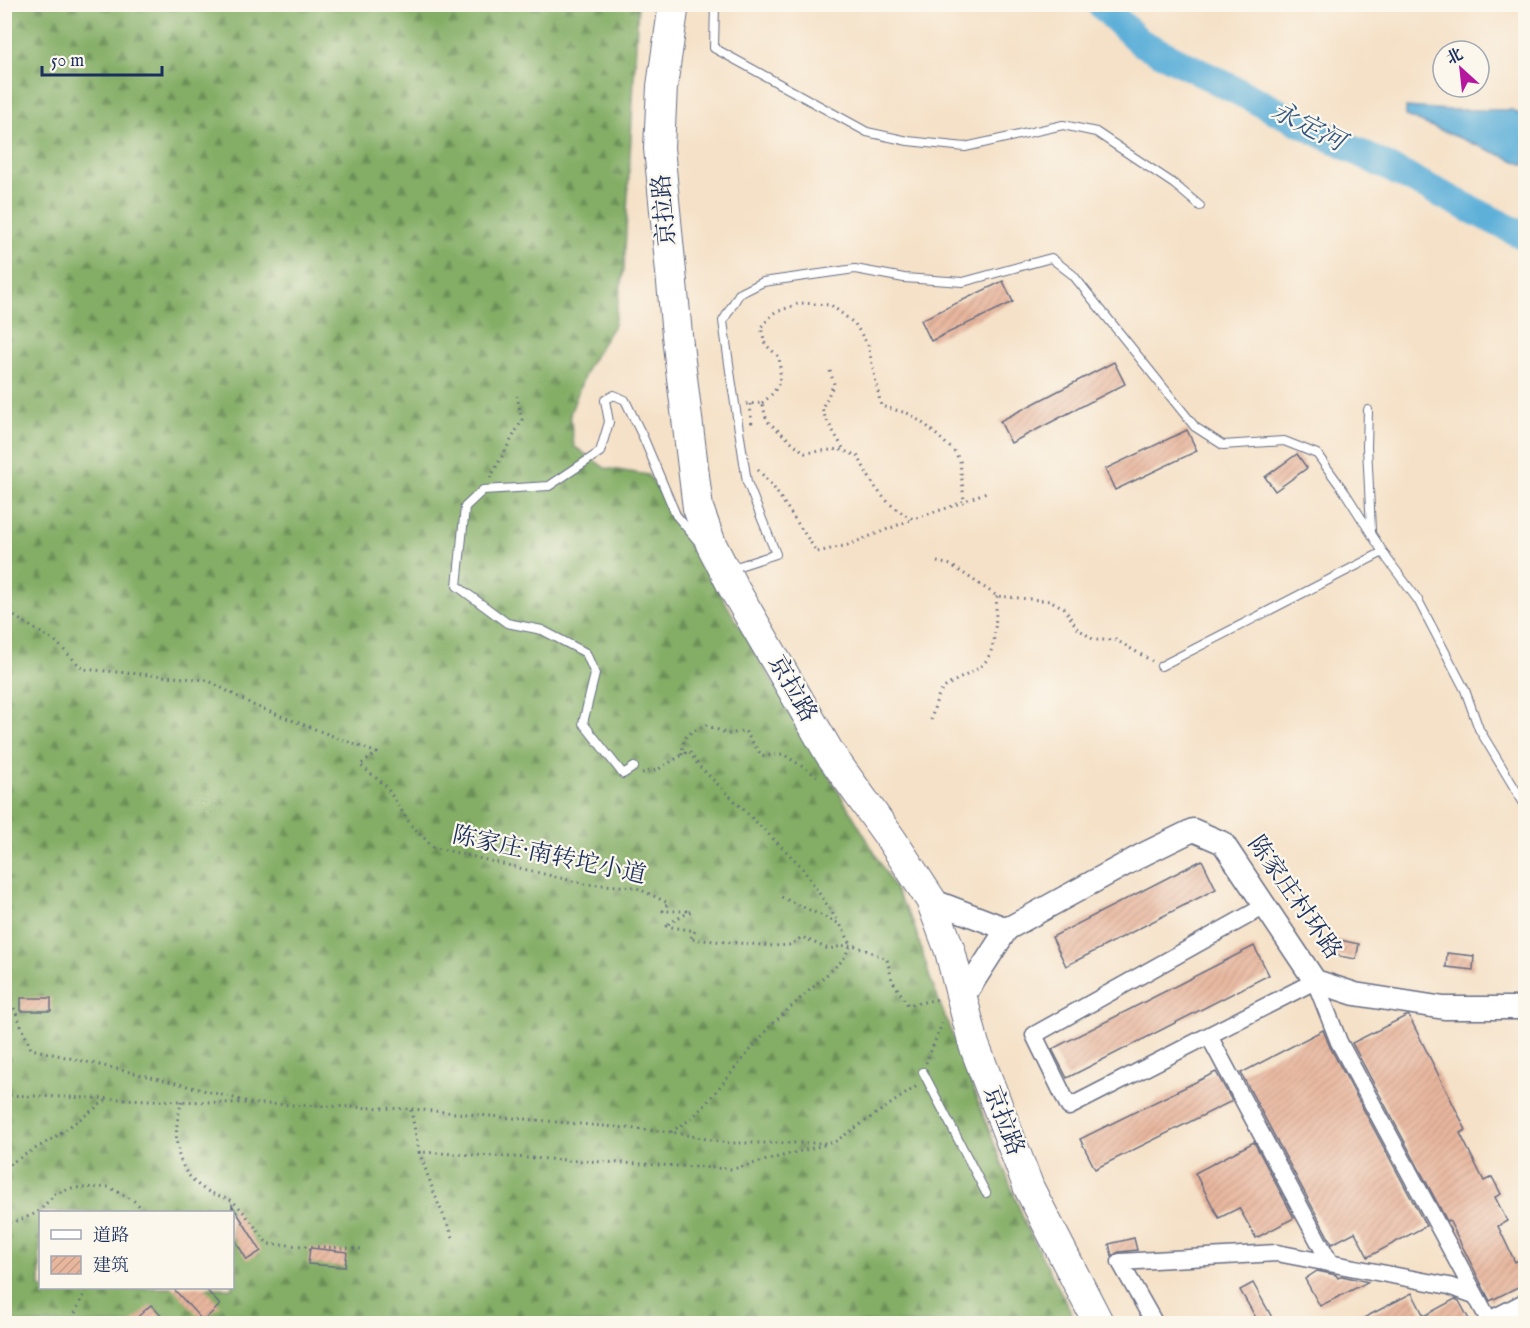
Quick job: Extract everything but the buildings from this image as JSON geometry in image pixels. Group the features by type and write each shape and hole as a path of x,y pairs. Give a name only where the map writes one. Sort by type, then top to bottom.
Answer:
{"highway":[{"name":"京拉路","path":"674,4 662,86 660,148 678,345 698,508 724,571 830,754 891,839 931,900 950,951 955,1000 1029,1188 1099,1323"}],"street":[{"name":"陈家庄村环路","path":"1007,929 1144,854 1193,830 1223,843 1315,981 1355,994 1444,1008 1526,1008"},
{"path":"931,900 1007,929 955,1000"},
{"path":"1265,906 1034,1035 1069,1107 1315,981 1339,1042 1490,1322 1526,1301"},
{"path":"1209,1036 1330,1263"},
{"path":"1155,1323 1120,1262 1277,1252 1449,1286 1474,1295"}],"lane":[{"path":"715,4 714,48 867,132 908,141 965,147 1063,125 1096,132 1174,184 1200,206"},
{"path":"724,571 776,554 747,482 723,321 739,294 763,282 855,269 904,278 963,282 1051,258 1073,275 1195,427 1223,445 1284,441 1317,453 1418,600 1465,690 1479,729 1526,807"},
{"path":"634,767 623,774 583,723 595,674 586,653 542,630 507,623 457,586 465,507 483,490 549,486 600,452 609,422 605,400 614,395 625,400 676,515 699,543 711,544"},
{"path":"1368,410 1367,446 1371,533"},
{"path":"1161,666 1383,552"},
{"path":"922,1072 986,1193"}],"path":[{"path":"735,404 762,404 776,392 781,371 779,357 765,344 761,327 774,313 800,303 831,305 855,324 868,345 880,406 910,414 955,452 960,461 964,501"},
{"path":"830,371 834,384 822,408 845,452"},
{"path":"483,490 506,453 522,420 517,396"},
{"path":"750,404 753,436"},
{"path":"762,404 767,421 805,453 838,449 858,456 874,487 899,512 914,519"},
{"path":"756,469 772,485 817,552 848,545 989,491"},
{"path":"937,562 951,565 997,596 1051,601 1064,608 1077,628 1094,640 1116,640 1161,666"},
{"path":"931,720 937,700 943,690 983,664 988,658 993,643 997,596"},
{"name":"陈家庄·南转坨小道","path":"4,610 56,642 84,669 207,680 255,705 378,753 360,765 385,784 411,825 433,848 585,884 636,887 669,903 663,911 691,911 665,926 695,931 690,939 774,946 790,945 802,938 828,949 851,944 887,959 892,980 908,1005 945,997 955,1000"},
{"path":"681,756 687,734 706,724 728,734 745,730 762,756 783,754 819,777"},
{"path":"634,767 641,773 657,770 689,751 698,765 801,866 851,944 843,960 771,1025 704,1106 692,1118 671,1132"},
{"path":"779,896 840,924"},
{"path":"419,1152 733,1169 833,1143 917,1086 955,1000"},
{"path":"14,1008 31,1049 255,1104"},
{"path":"4,1095 411,1109 671,1132 727,1143 833,1143"},
{"path":"4,1167 52,1139 110,1098"},
{"path":"182,1101 177,1119 176,1143 189,1179 210,1193 232,1200 268,1244 361,1249"},
{"path":"411,1109 419,1152 453,1237"},
{"path":"4,1222 14,1222 37,1213 55,1194 80,1188 109,1187 135,1201 145,1211"},
{"path":"70,1323 86,1289"}],"green space":[{"path":"5,5 638,5 624,269 614,325 588,366 570,414 574,446 605,468 648,475 686,530 712,580 868,841 913,922 930,978 1027,1228 1077,1323 5,1324"}],"water":[{"path":"1406,107 1447,110 1512,110 1525,117 1525,165 1406,116"}],"waterway":[{"name":"永定河","path":"1100,4 1140,42 1526,237"}]}
